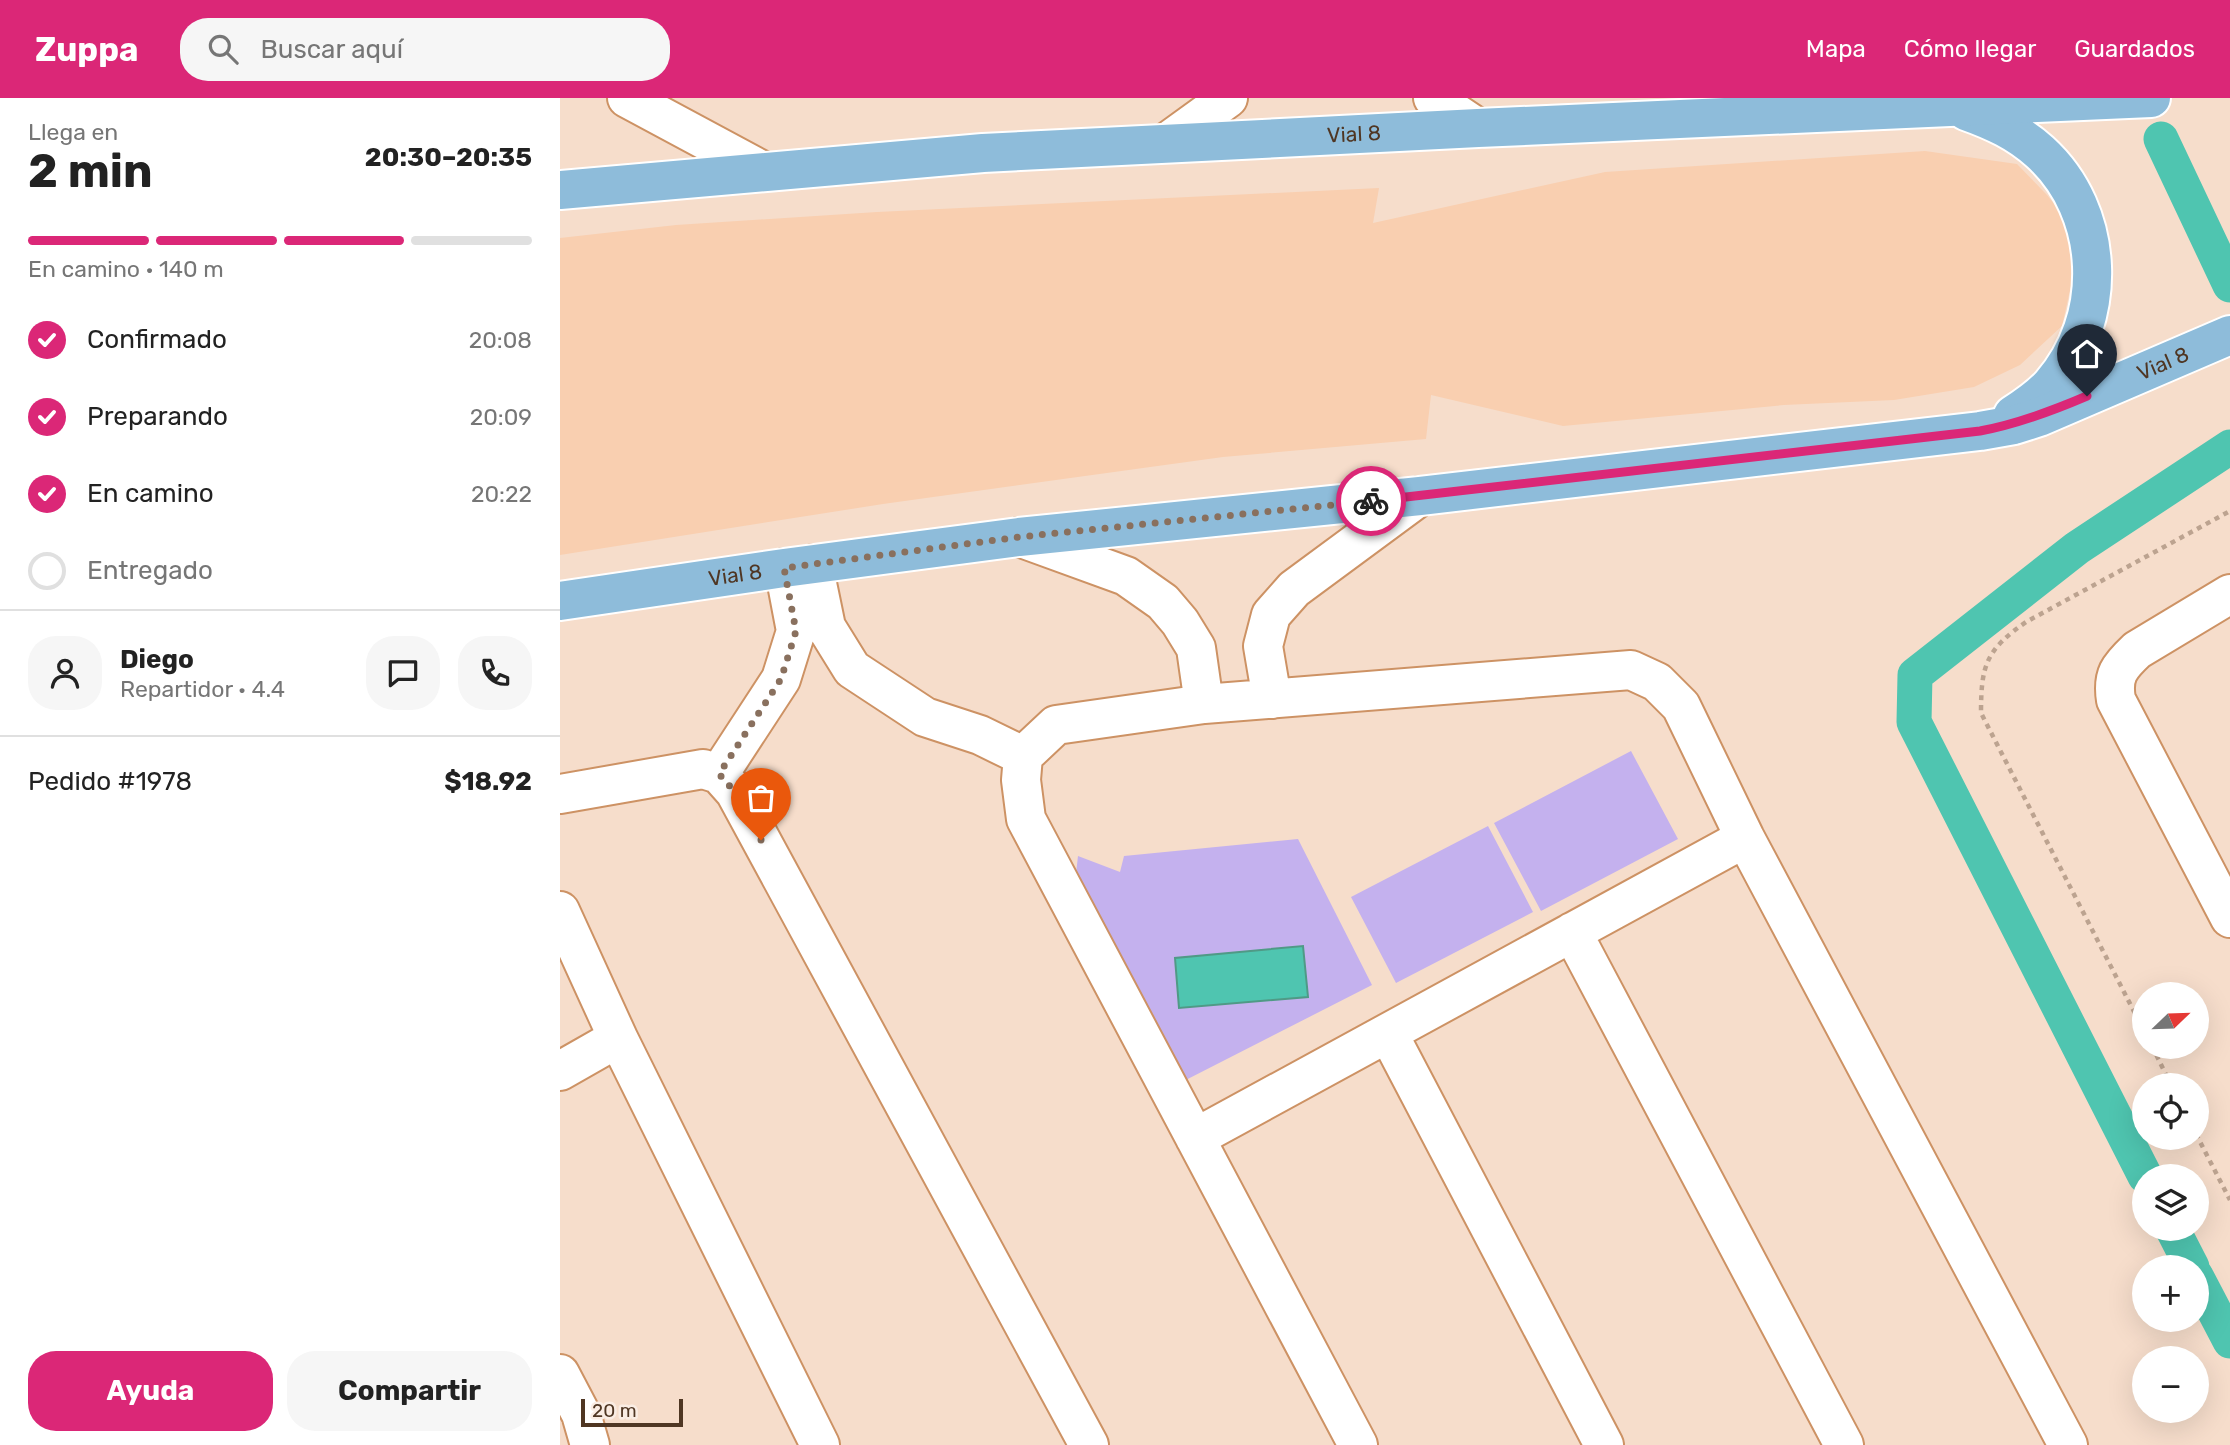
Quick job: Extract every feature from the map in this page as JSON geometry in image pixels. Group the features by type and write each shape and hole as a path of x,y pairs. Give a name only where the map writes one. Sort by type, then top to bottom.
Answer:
{"main road":[{"name":"Vial 8","path":"560,190 983,153 2151,98"},
{"path":"1957,108 1995,121 2020,135 2042,153 2061,175 2075,199 2086,225 2092,253 2093,282 2089,310 2081,337 2068,362 2051,385 2030,404 2006,420 1980,431"},
{"name":"Vial 8","path":"560,601 1019,537 1420,496 1980,431 2039,417 2230,335"}],"street":[{"path":"627,98 763,171"},
{"path":"1166,143 1228,98"},
{"path":"1433,98 1478,128"},
{"path":"1272,699 1263,646 1271,615 1294,589 1420,496"},
{"path":"1019,537 1126,576 1163,602 1195,646 1204,704"},
{"path":"799,566 826,627 852,669 925,717 980,735 1023,756"},
{"path":"719,774 781,679 796,631 799,566"},
{"path":"2230,594 2137,650 2117,673 2114,684 2116,701 2230,918"},
{"path":"1358,1445 1026,819 1021,780 1023,756 1056,724 1204,704 1631,670 1657,682 1681,706 1745,838 2068,1445"},
{"path":"560,794 703,769 719,774 735,792 1090,1445"},
{"path":"1195,1138 1745,838"},
{"path":"560,911 618,1038 820,1445"},
{"path":"1572,932 1844,1445"},
{"path":"1388,1032 1604,1445"},
{"path":"560,1071 618,1038"},
{"path":"560,1374 581,1414 590,1445"}],"path":[{"path":"2132,1008 1981,713 1981,684 1987,659 2004,638 2026,622 2230,510"},
{"path":"2204,1150 2230,1200"}],"shaded area":[{"path":"1925,151 2017,164 2072,226 2075,268 2062,326 2020,365 1974,387 1894,400 1784,405 1563,426 1431,395 1426,439 1223,457 883,504 560,555 560,238 676,225 877,212 1379,188 1373,223 1605,172"},
{"path":"1631,751 1678,839 1541,911 1494,823"},
{"path":"1488,826 1533,912 1396,983 1351,897"},
{"path":"1298,839 1372,985 1174,1086 1073,900 1078,856 1120,872 1124,856"}],"water":[{"path":"1303,946 1308,997 1179,1008 1175,958"}],"waterway":[{"path":"2161,139 2230,285"},
{"path":"2139,1164 1914,722 1915,675 2077,548 2230,447"},
{"path":"2179,1241 2186,1255"},
{"path":"2209,1301 2230,1341"}],"way so far":[{"path":"761,840 735,792 719,774 781,679 796,631 784,568 1019,537 1371,501"}],"route":[{"path":"1371,501 1980,431 2039,417 2087,396"}]}
